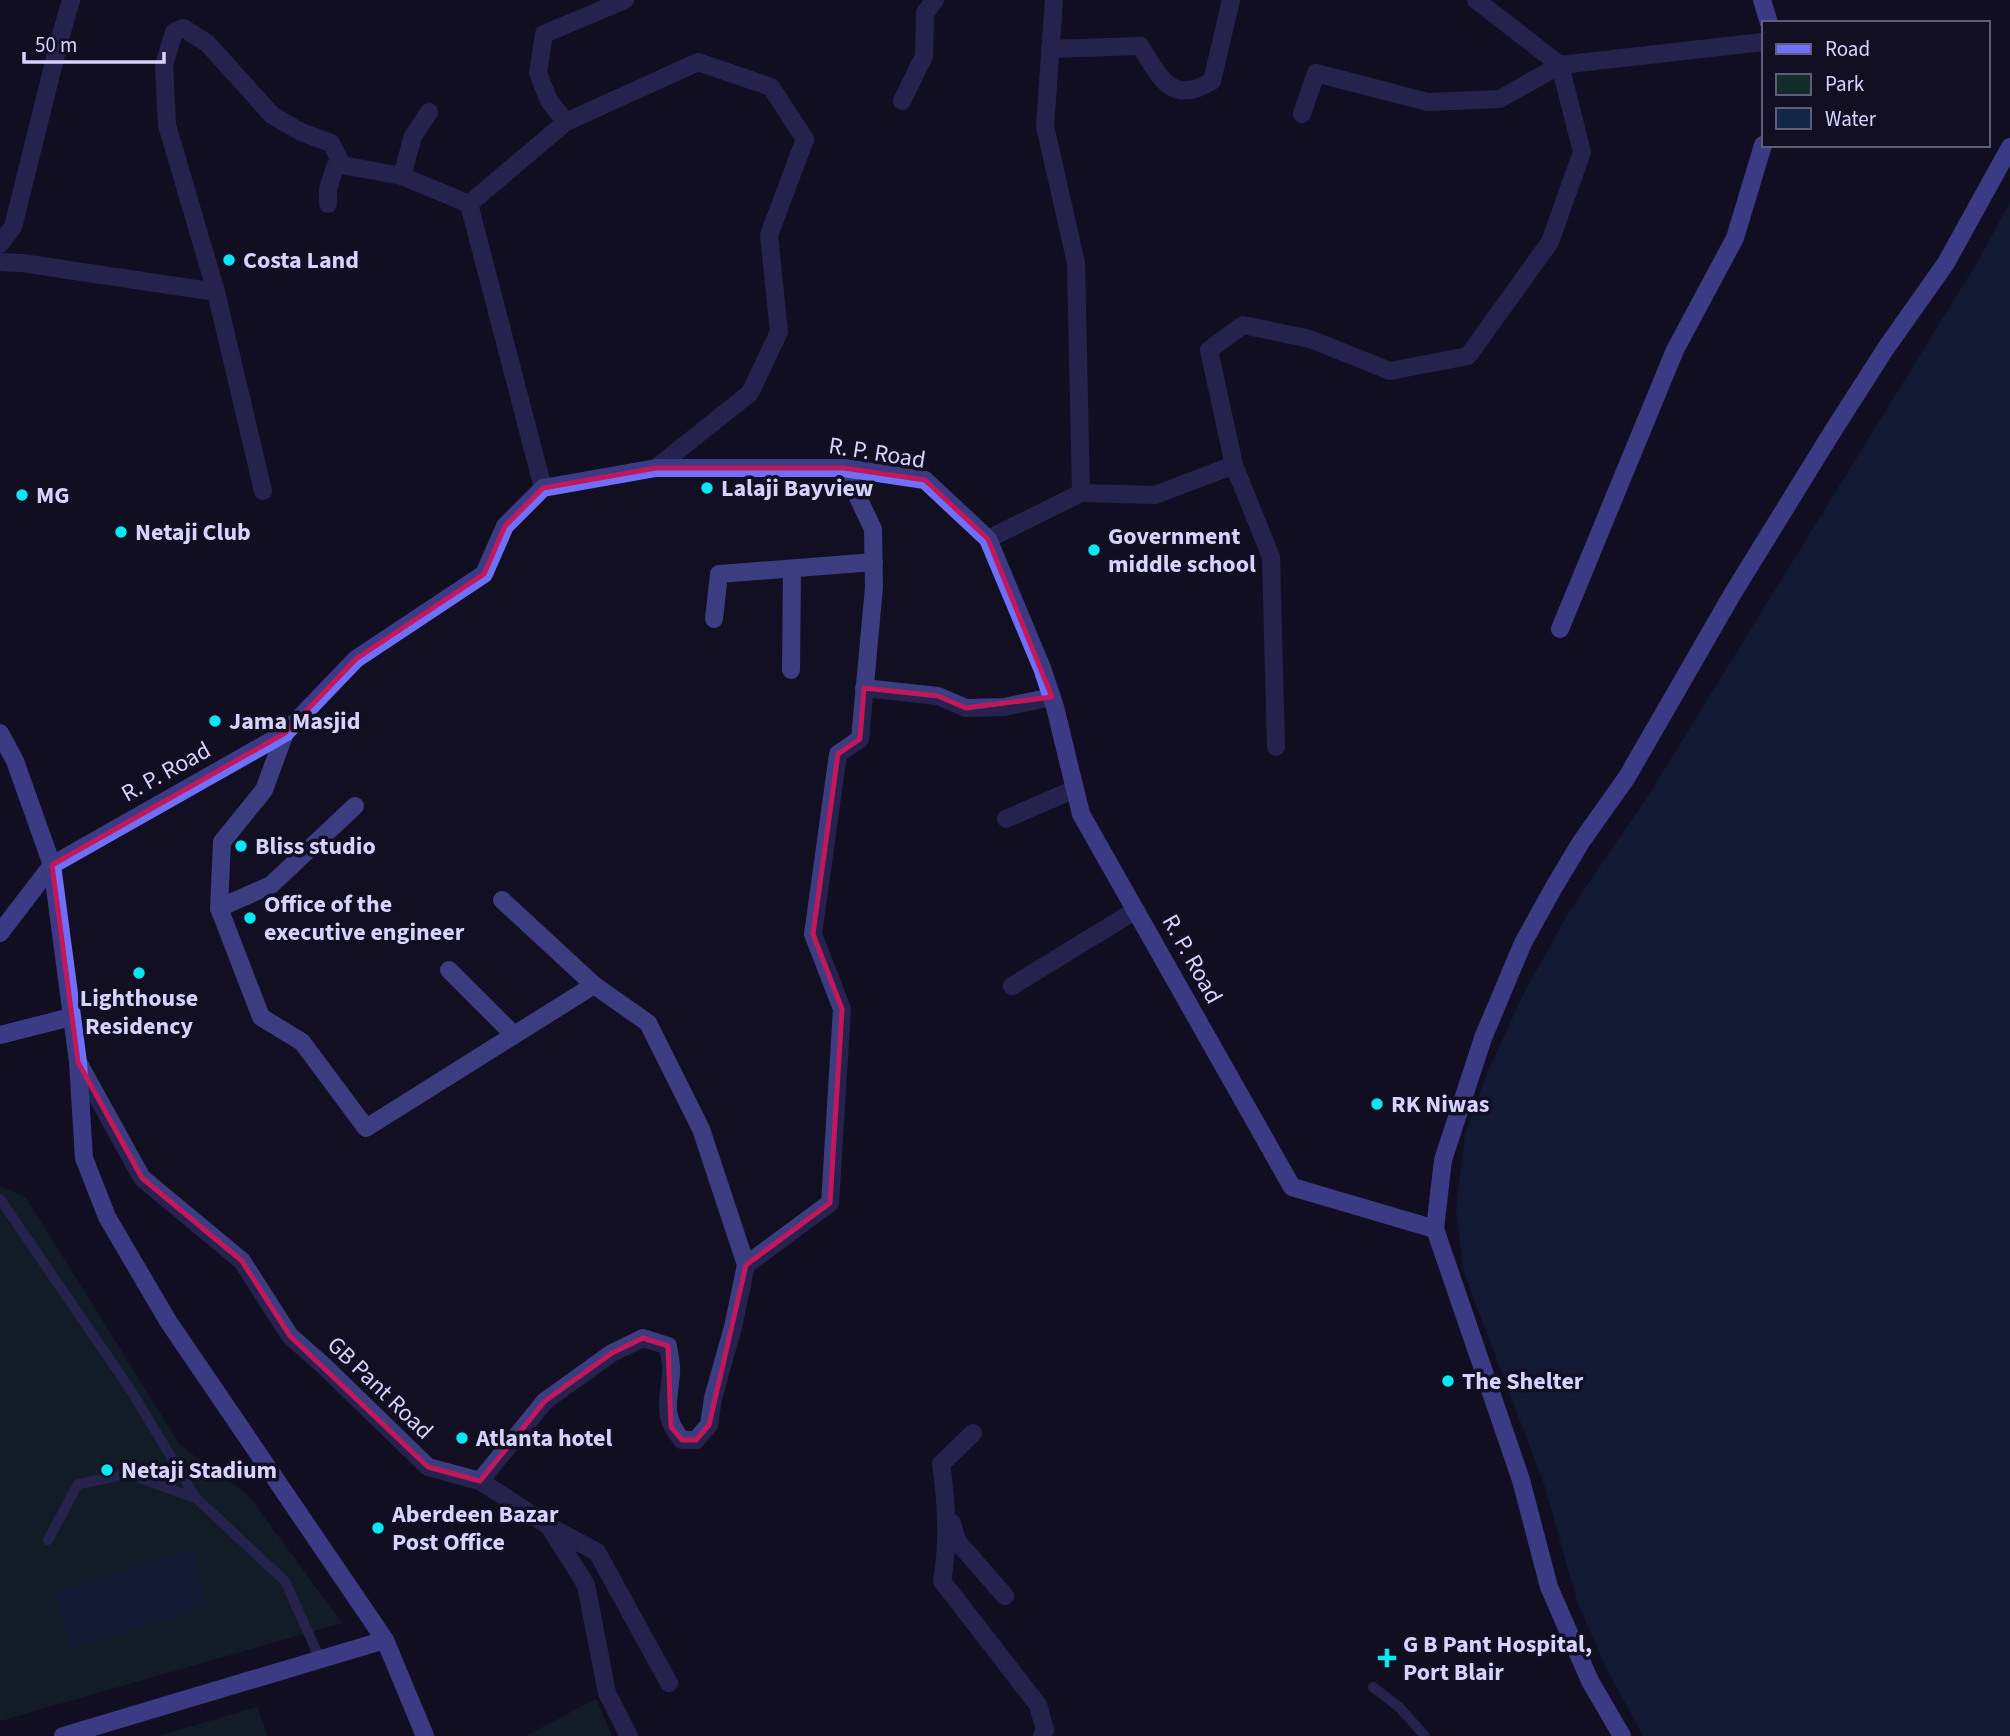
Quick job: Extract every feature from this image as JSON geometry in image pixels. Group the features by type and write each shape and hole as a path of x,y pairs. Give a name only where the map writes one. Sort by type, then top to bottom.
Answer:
{"street":[{"path":"0,244 13,227 71,0"},
{"path":"566,122 549,101 538,73 544,34 625,0"},
{"path":"902,101 924,56 925,13 935,0"},
{"path":"1054,0 1045,127 1076,262 1081,493"},
{"path":"1050,49 1140,46 1164,81 1181,92 1197,90 1212,81 1231,0"},
{"path":"1276,747 1271,557 1234,465 1209,350 1243,325 1310,339 1390,371 1468,356 1550,242 1582,152 1560,65 1476,0"},
{"path":"1762,0 1768,21"},
{"path":"262,491 216,292 167,125 164,65 174,32 183,28 207,43 272,116 301,132 331,143 342,165"},
{"path":"1302,114 1316,73 1428,102 1500,99 1560,65 1762,42"},
{"path":"469,204 566,122 698,62 771,87 806,139 769,235 779,332 750,393 656,468"},
{"path":"402,176 413,135 429,112"},
{"path":"1560,629 1675,349 1735,237 1762,147"},
{"path":"1622,1736 1590,1681 1549,1587 1521,1480 1435,1229 1443,1160 1483,1038 1523,943 1567,864 1627,777 1733,593 1830,435 1886,348 1946,264 2010,147"},
{"path":"328,204 328,189 335,167 342,165 402,176 469,204"},
{"path":"469,204 543,488"},
{"path":"0,262 216,292"},
{"path":"988,539 1081,493 1155,495 1234,465"},
{"name":"R. P. Road","path":"52,865 285,733 356,659 484,574 505,526 543,488 656,468 844,468 925,480 988,539 1052,697 1081,814 1292,1187 1435,1229"},
{"path":"746,1265 830,1203 842,1009 813,934 838,754 860,739 874,587 873,529 844,468"},
{"path":"714,619 719,575 874,562"},
{"path":"791,670 792,569"},
{"path":"864,688 938,696 966,708 1003,707 1052,697"},
{"path":"0,733 15,761 52,865 78,1062 84,1158 107,1217 168,1321 385,1640 425,1736"},
{"path":"285,733 264,790 222,842 219,908 261,1017 302,1042 366,1128 593,985"},
{"path":"1006,819 1075,789"},
{"path":"219,908 271,885 355,806"},
{"path":"0,933 52,865"},
{"path":"480,1481 545,1401 612,1353 643,1338 668,1346 672,1370 667,1402 671,1427 682,1440 695,1440 709,1425 713,1398 746,1265 701,1129 648,1023 593,985 502,900"},
{"path":"1012,986 1136,910"},
{"path":"449,970 513,1034"},
{"path":"0,1035 71,1017"},
{"name":"GB Pant Road","path":"78,1062 142,1178 242,1261 290,1336 428,1467 480,1481 548,1526 586,1585 607,1693 629,1736"},
{"path":"973,1433 941,1464 947,1503 957,1541 1004,1596"},
{"path":"947,1503 947,1555 942,1581 1038,1705 1045,1730 1042,1736"},
{"path":"548,1526 597,1552 669,1683"},
{"path":"63,1736 385,1640"}],"lane":[{"path":"0,1199 130,1389 196,1498 285,1581 320,1659"},
{"path":"48,1540 78,1484 129,1474 196,1498"},
{"path":"1373,1687 1399,1707 1425,1736"}],"highlighted area":[{"path":"656,468 844,468 925,480 988,539 1052,697 966,708 938,696 864,688 860,739 838,754 813,934 842,1009 830,1203 746,1265 709,1425 696,1440 682,1440 671,1427 668,1346 643,1338 612,1353 545,1401 480,1481 428,1467 290,1336 242,1261 142,1178 78,1062 52,865 285,733 356,659 484,574 505,526 543,488"}],"green space":[{"name":"Netaji Stadium","path":"0,1186 26,1198 180,1445 248,1495 342,1623 0,1721"},
{"path":"596,1699 612,1736 526,1736"},
{"path":"257,1707 268,1736 158,1736"}],"water":[{"path":"2010,202 2010,1736 1643,1736 1606,1667 1578,1604 1545,1487 1463,1270 1456,1208 1465,1135 1487,1073 1525,991 1569,912 1648,796 1980,258"},
{"path":"192,1549 209,1606 72,1650 55,1592"}],"place":[{"name":"Costa Land","path":"229,260"},
{"name":"Lalaji Bayview","path":"707,488"},
{"name":"MG","path":"22,495"},
{"name":"Netaji Club","path":"121,532"},
{"name":"Government middle school","path":"1094,550"},
{"name":"Jama Masjid","path":"215,721"},
{"name":"Bliss studio","path":"241,846"},
{"name":"Office of the executive engineer","path":"250,918"},
{"name":"Lighthouse Residency","path":"139,973"},
{"name":"RK Niwas","path":"1377,1104"},
{"name":"The Shelter","path":"1448,1381"},
{"name":"Atlanta hotel","path":"462,1438"},
{"name":"Netaji Stadium","path":"107,1470"},
{"name":"Aberdeen Bazar Post Office","path":"378,1528"},
{"name":"G B Pant Hospital, Port Blair","path":"1387,1658"}]}
